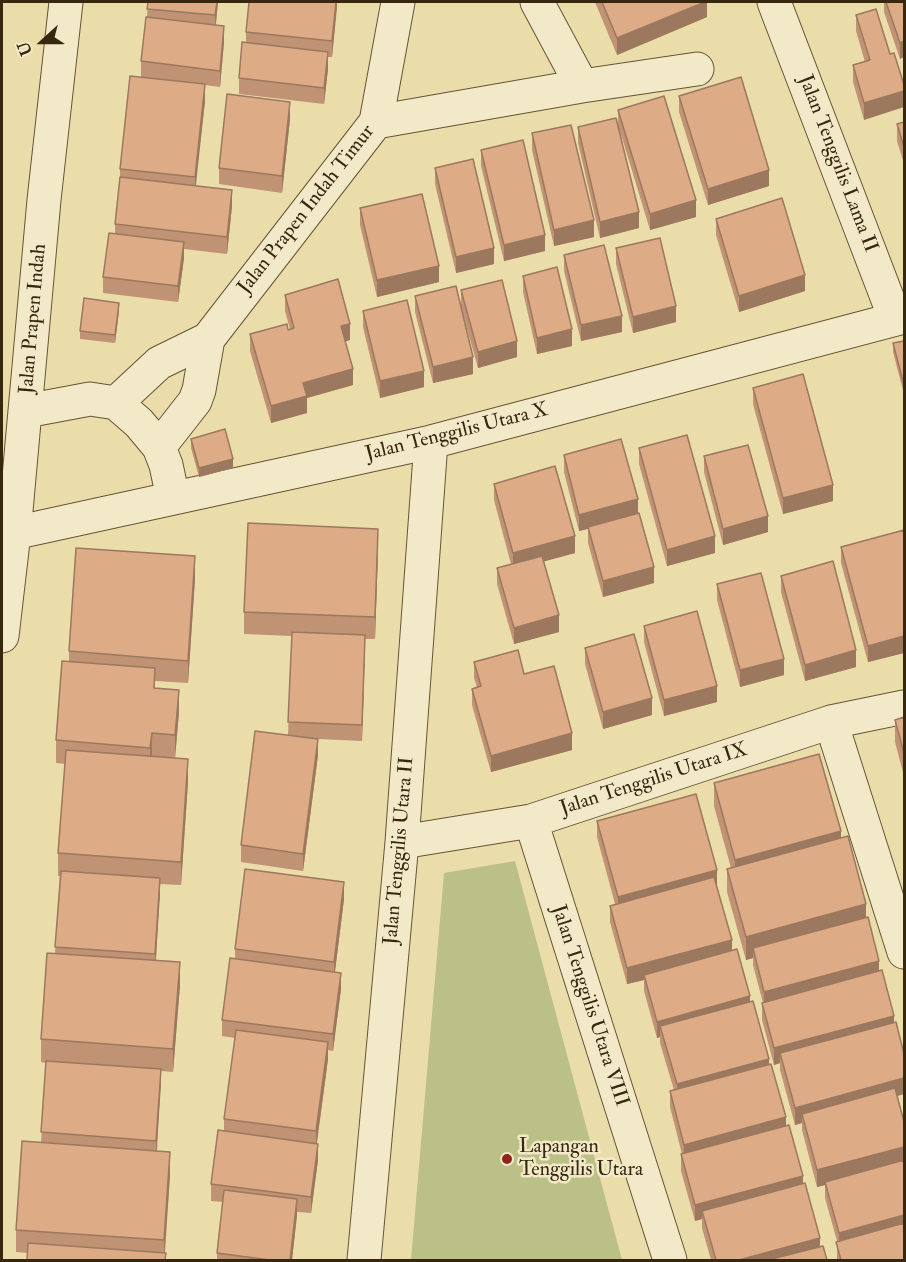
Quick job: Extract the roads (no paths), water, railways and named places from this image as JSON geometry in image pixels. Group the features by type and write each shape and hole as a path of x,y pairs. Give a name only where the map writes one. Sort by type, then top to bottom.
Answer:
{"street":[{"name":"Jalan Prapen Indah","path":"2,636 26,411 44,200 66,2"},
{"name":"Jalan Prapen Indah Timur","path":"116,403 155,367 208,339 376,122 398,2"},
{"path":"537,2 582,87"},
{"name":"Jalan Tenggilis Lama II","path":"774,2 900,317"},
{"path":"376,122 697,69"},
{"name":"Jalan Tenggilis Utara X","path":"14,533 431,442 900,317"},
{"name":"Jalan Prapen Indah Timur","path":"159,447 195,400 199,390 208,339"},
{"path":"26,411 90,399 116,403 139,423 159,447 166,465 173,498"},
{"name":"Jalan Tenggilis Utara II","path":"364,1260 402,842 431,442"},
{"name":"Jalan Tenggilis Utara IX","path":"402,842 531,821 831,722 904,707"},
{"path":"831,722 904,952"},
{"name":"Jalan Tenggilis Utara VIII","path":"531,821 670,1260"}],"place":[{"name":"Lapangan Tenggilis Utara","path":"507,1159"}]}
